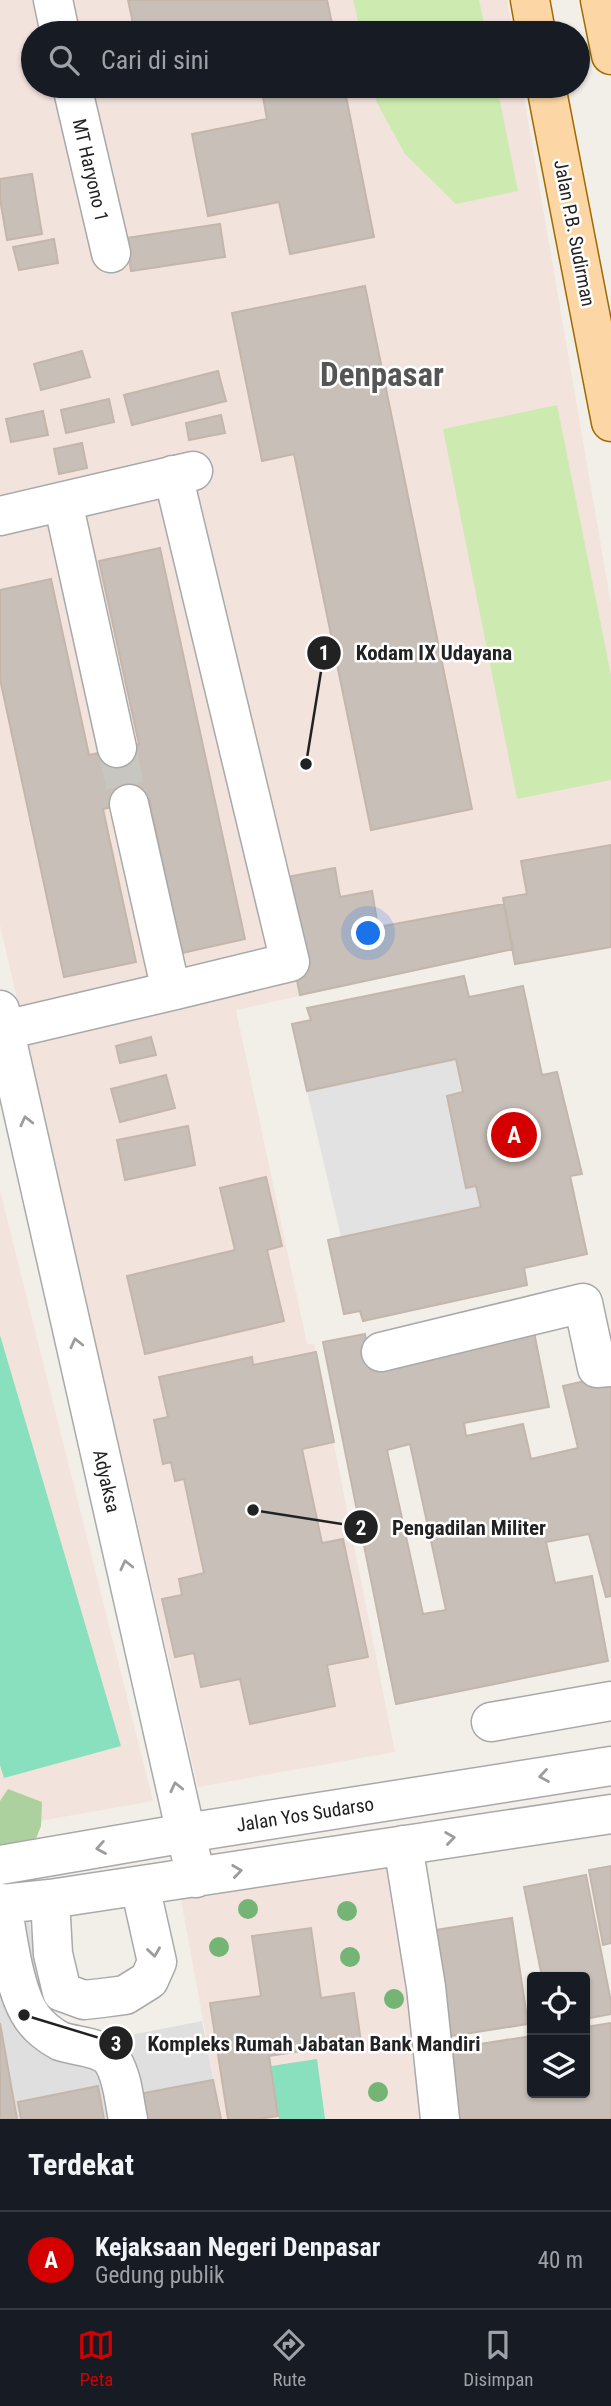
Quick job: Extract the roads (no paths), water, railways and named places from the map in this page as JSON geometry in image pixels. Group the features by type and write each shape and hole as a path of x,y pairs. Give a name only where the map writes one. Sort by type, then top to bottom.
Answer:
{"main road":[{"path":"530,0 534,21"},
{"path":"600,0 611,55"},
{"name":"Jalan P.B. Sudirman","path":"549,98 611,422"}],"street":[{"path":"53,0 57,21"},
{"name":"MT Haryono 1","path":"75,98 111,253"},
{"path":"0,516 183,473 290,961 171,991 2,1020"},
{"path":"64,502 117,748"},
{"path":"129,804 171,991"},
{"name":"Adyaksa","path":"2,1020 196,1878"},
{"path":"381,1352 583,1303 597,1368 611,1367"},
{"path":"491,1722 611,1701"},
{"name":"Jalan Yos Sudarso","path":"0,1866 186,1833 611,1766"},
{"path":"128,2119 115,2064 109,2056 51,2035 26,2008 13,1967 1,1904 196,1878 611,1814"},
{"path":"403,1845 426,1987 440,2119"},
{"path":"50,1899 53,1954 62,1992 84,2000 125,1995 149,1980 157,1962 141,1886"}],"tunnel":[{"path":"117,748 129,804"}],"place":[{"name":"Kodam IX Udayana","path":"306,764"},
{"name":"Kejaksaan Negeri Denpasar","path":"514,1135"},
{"name":"Pengadilan Militer","path":"253,1510"},
{"name":"Kompleks Rumah Jabatan Bank Mandiri","path":"24,2015"}],"district":[{"name":"Denpasar","path":"382,374"}]}
